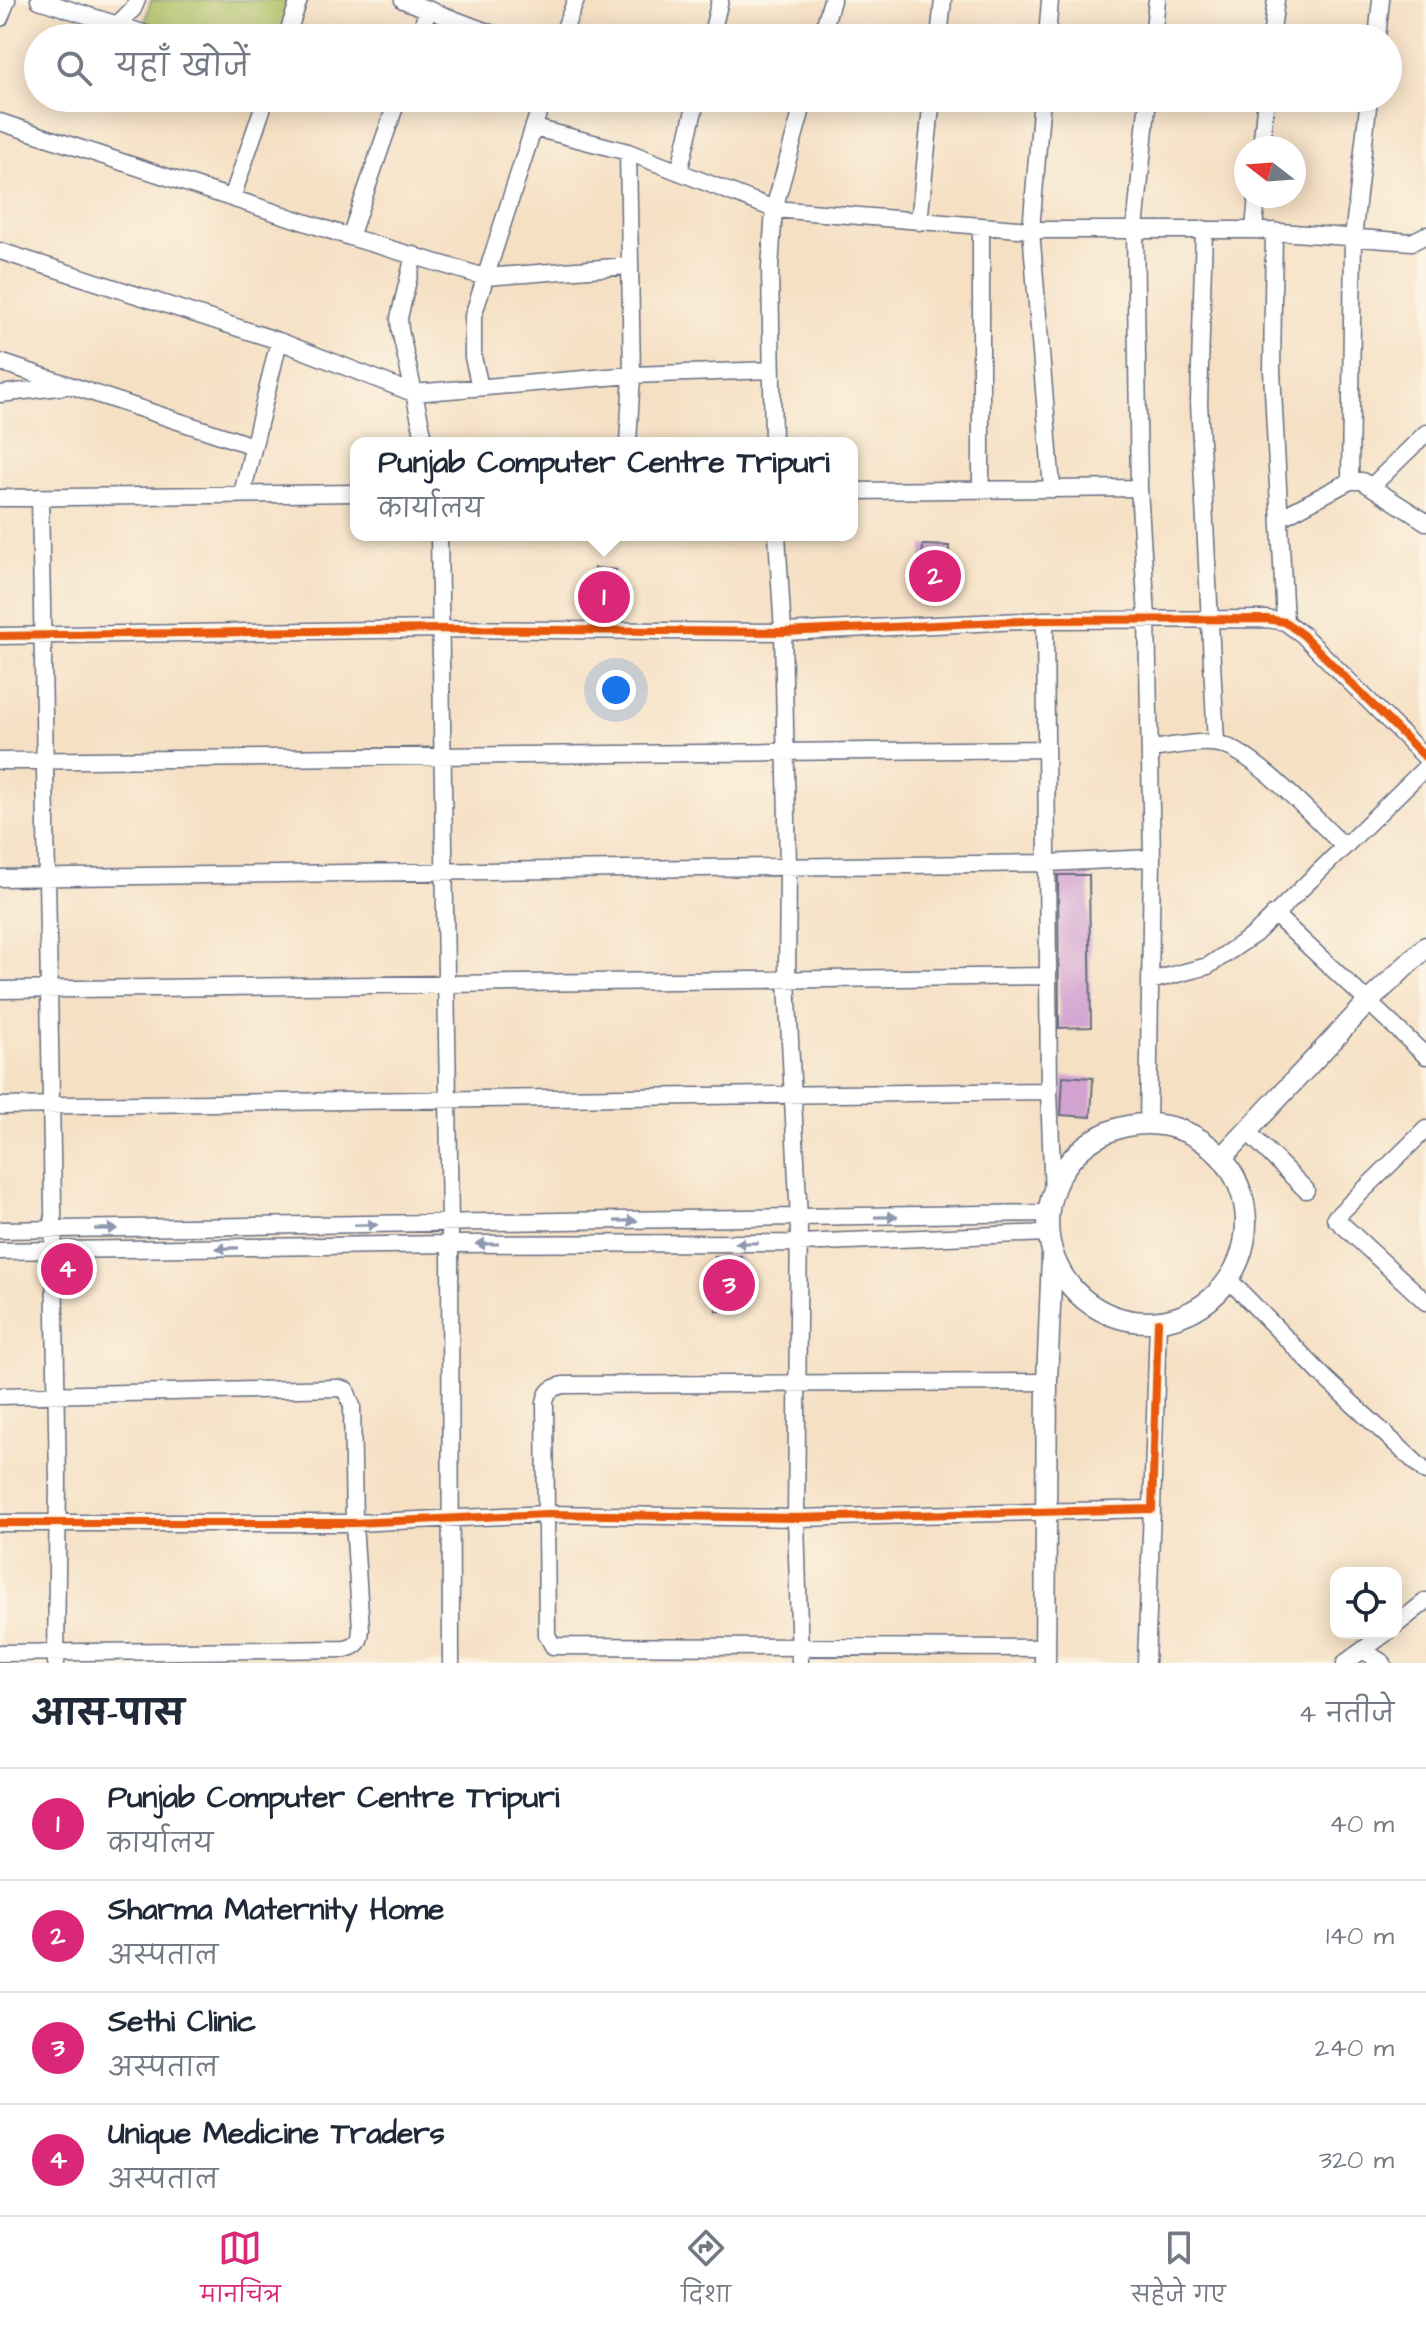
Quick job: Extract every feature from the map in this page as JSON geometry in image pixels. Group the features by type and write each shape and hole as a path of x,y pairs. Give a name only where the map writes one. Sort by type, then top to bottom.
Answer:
{"street":[{"path":"0,18 7,0"},
{"path":"39,0 119,23 137,0"},
{"path":"291,24 299,0"},
{"path":"403,0 467,24"},
{"path":"567,24 576,0"},
{"path":"714,24 720,0"},
{"path":"825,24 832,0"},
{"path":"940,24 943,0"},
{"path":"1048,24 1050,0"},
{"path":"1154,24 1157,0"},
{"path":"1273,24 1276,0"},
{"path":"1378,24 1381,0"},
{"path":"423,24 428,9"},
{"path":"232,198 261,112"},
{"path":"350,237 393,112"},
{"path":"480,387 473,357 473,316 539,112"},
{"path":"679,172 694,112"},
{"path":"773,437 770,268 774,209 801,112"},
{"path":"919,222 931,112"},
{"path":"1041,112 1031,230 1052,488"},
{"path":"1147,112 1135,229 1139,488 1147,618 1152,858 1148,1124"},
{"path":"1262,136 1265,112"},
{"path":"1350,481 1353,238 1367,112"},
{"path":"0,122 350,237 485,277 628,266"},
{"path":"535,128 628,152 774,209 1031,230 1254,230 1412,242 1426,235"},
{"path":"628,152 632,375 628,437"},
{"path":"1254,230 1256,208"},
{"path":"981,227 981,488"},
{"path":"1204,229 1199,402 1216,743"},
{"path":"1274,231 1272,371 1285,622"},
{"path":"0,251 279,341 413,393 632,375 772,370"},
{"path":"414,255 399,318 424,437"},
{"path":"242,494 279,341"},
{"path":"0,362 253,446"},
{"path":"0,394 72,385"},
{"path":"1373,485 1426,433"},
{"path":"1280,518 1350,481 1362,481 1373,485 1426,522"},
{"path":"858,491 1139,488"},
{"path":"0,498 350,493"},
{"path":"40,497 56,1395 56,1657"},
{"path":"439,541 450,1223 451,1663"},
{"path":"777,541 783,632 787,981 799,1219 796,1518 800,1663"},
{"path":"0,636 442,629 783,632 1045,620 1209,617 1285,622 1303,635 1426,758"},
{"path":"1045,620 1050,1224 1045,1656 800,1645 553,1646 547,1635 545,1402 547,1392 553,1387 1047,1382"},
{"path":"1150,749 1216,743 1232,748 1258,766 1344,846"},
{"path":"0,761 444,755 785,755 1046,749"},
{"path":"1150,981 1208,966 1255,934 1426,767"},
{"path":"0,878 1047,863 1152,858"},
{"path":"1274,914 1426,1056"},
{"path":"1222,1158 1369,1001 1426,947"},
{"path":"0,990 1048,976"},
{"path":"0,1106 1049,1091"},
{"path":"1148,1124 1176,1128 1201,1140 1222,1158 1239,1185 1246,1216 1243,1247 1230,1281 1212,1299 1187,1315 1158,1322 1124,1320 1092,1307 1068,1283 1050,1224 1057,1182 1073,1158 1094,1140 1120,1128 1148,1124"},
{"path":"1423,1294 1335,1218 1426,1129"},
{"path":"1247,1131 1306,1190"},
{"path":"0,1230 799,1219 1050,1224"},
{"path":"0,1251 449,1244 799,1243 1050,1224"},
{"path":"1230,1281 1327,1380 1426,1472"},
{"path":"1146,1663 1158,1322"},
{"path":"0,1396 346,1390 352,1406 354,1523 361,1629 360,1641 355,1647 345,1649 56,1657 0,1653"},
{"path":"0,1523 354,1523 547,1514 796,1518 1152,1509"},
{"path":"1402,1620 1426,1601"},
{"path":"1345,1663 1379,1639"},
{"path":"1364,1651 1383,1663"}],"green space":[{"path":"151,0 299,0 291,24 145,24"}],"building":[{"path":"923,545 949,546 946,601 920,599"},
{"path":"594,568 616,570 615,620 592,619"},
{"path":"1058,875 1089,875 1091,1027 1059,1028"},
{"path":"1063,1076 1093,1078 1091,1117 1061,1115"},
{"path":"715,1256 741,1256 742,1311 716,1311"}],"cycle path":[{"path":"0,636 442,629 783,632 1045,620 1267,619 1285,622 1303,635 1426,758"},
{"path":"0,1523 354,1523 547,1514 796,1518 1152,1509 1158,1322"}],"place":[{"name":"Sharma Maternity Home","path":"935,576"},
{"name":"Punjab Computer Centre Tripuri","path":"604,597"},
{"name":"Unique Medicine Traders","path":"67,1269"},
{"name":"Sethi Clinic","path":"729,1285"}]}
